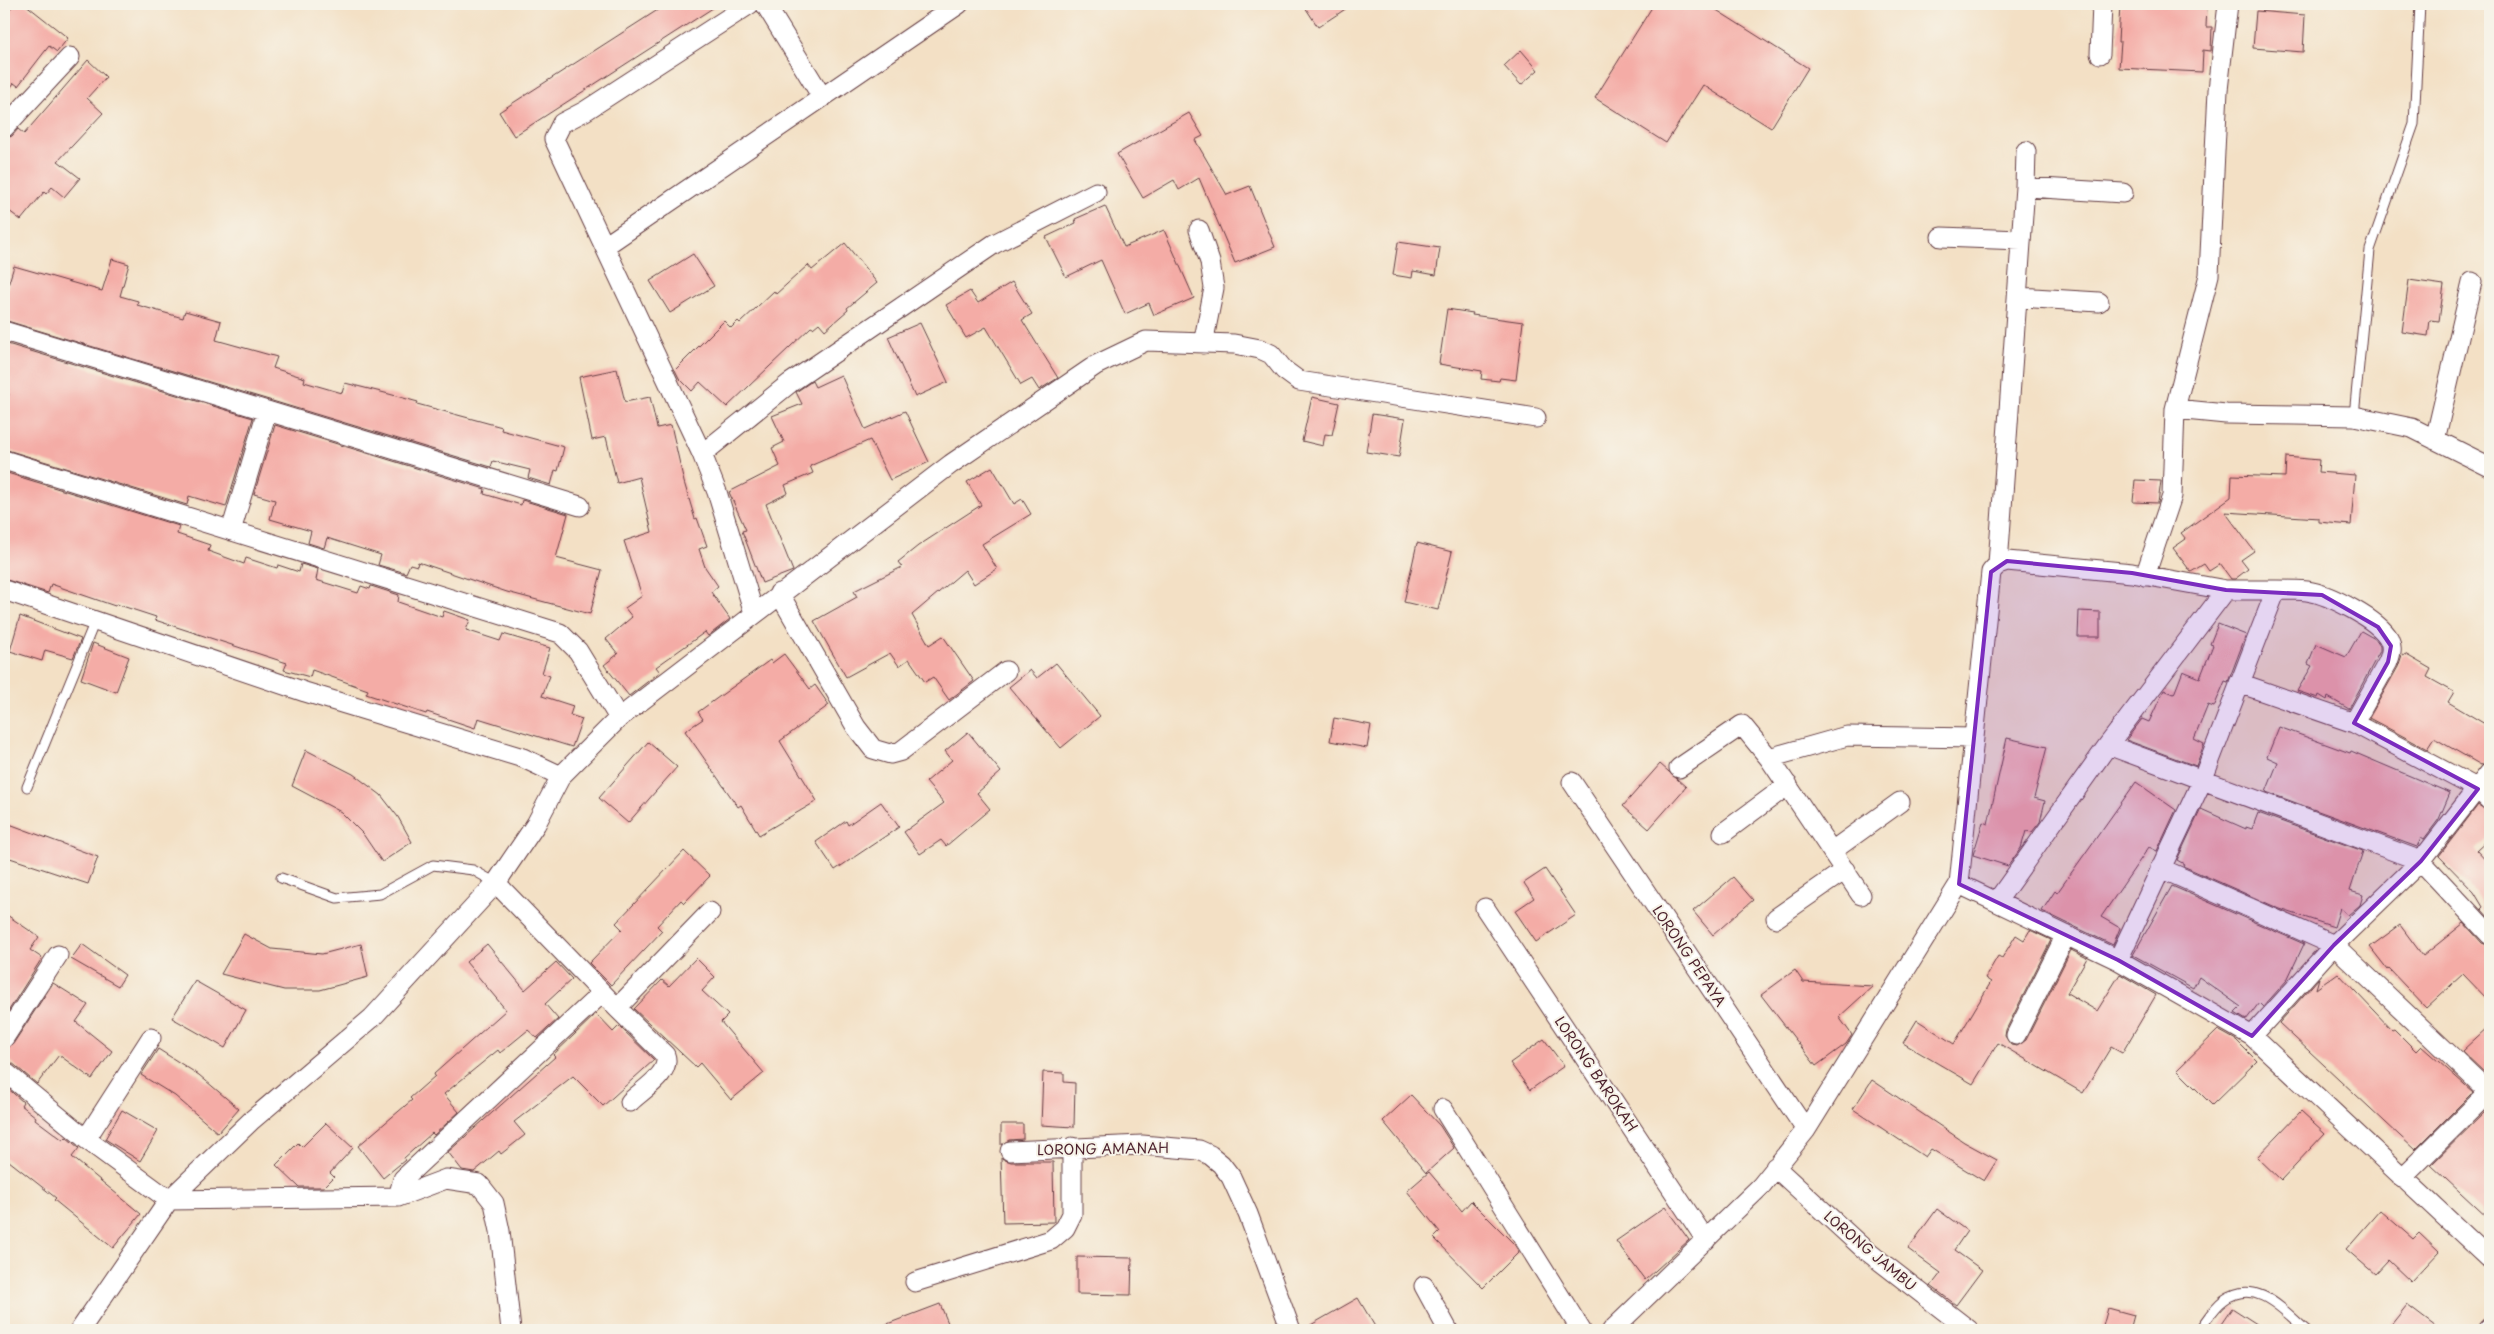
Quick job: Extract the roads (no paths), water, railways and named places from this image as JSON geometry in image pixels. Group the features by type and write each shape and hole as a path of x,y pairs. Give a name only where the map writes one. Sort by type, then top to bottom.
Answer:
{"street":[{"path":"750,4 585,111 562,123 554,139 702,454 717,492 754,613"},
{"path":"765,4 822,97"},
{"path":"605,246 959,4"},
{"path":"2100,54 2102,4"},
{"path":"2145,576 2172,496 2175,409 2209,275 2218,90 2228,4"},
{"path":"4,128 70,57"},
{"path":"1998,564 2018,297 2026,151"},
{"path":"2025,187 2123,193"},
{"path":"702,454 790,383 994,244 1096,192"},
{"path":"1199,230 1210,262 1214,288 1203,344"},
{"path":"1941,237 2021,240"},
{"path":"2435,440 2472,282"},
{"path":"2018,297 2099,302"},
{"path":"4,332 580,506"},
{"path":"80,1330 169,1200 252,1120 372,1018 496,883 536,824 561,776 619,718 951,464 1096,364 1146,341 1234,344 1260,349 1271,354 1284,370 1299,381 1536,418"},
{"path":"2175,409 2226,414 2354,416 2412,428 2490,466"},
{"path":"231,531 267,411"},
{"path":"4,460 560,633 578,651 619,718"},
{"path":"1612,1330 1761,1186 1806,1130 1959,884 1991,572 1998,564 2007,561 2132,573 2226,590 2307,591 2322,595 2355,612 2378,627 2390,640 2391,654 2388,662 2354,723"},
{"path":"4,590 306,692 523,758 561,776"},
{"path":"1997,901 2108,745 2226,590"},
{"path":"2118,960 2202,781 2276,590"},
{"path":"779,594 856,727 873,749 890,754 901,751 1006,671"},
{"path":"2239,684 2354,723 2484,795"},
{"path":"1679,768 1742,725 1769,758 1862,895"},
{"path":"1769,758 1847,736 1974,738"},
{"path":"2108,745 2421,861 2490,935"},
{"path":"2252,1036 2334,945 2421,861 2484,795 2490,772"},
{"name":"LORONG PEPAYA","path":"1572,782 1806,1130"},
{"path":"1723,833 1788,785"},
{"path":"1832,851 1900,802"},
{"path":"2160,868 2334,945 2490,1092 2402,1178"},
{"path":"1776,918 1845,870"},
{"path":"496,883 665,1055 667,1061 665,1069 630,1102"},
{"path":"1959,884 2118,960 2252,1036 2490,1259"},
{"name":"LORONG BAROKAH","path":"1485,908 1706,1240"},
{"path":"617,1008 710,912"},
{"path":"2016,1036 2066,935"},
{"path":"4,1038 58,955"},
{"path":"398,1198 403,1179 602,992"},
{"path":"86,1139 151,1038"},
{"path":"4,1071 86,1139 169,1200 398,1198 446,1179 479,1184 494,1203 500,1231 511,1330"},
{"path":"1443,1109 1581,1330"},
{"name":"LORONG AMANAH","path":"1010,1151 1142,1145 1200,1150 1221,1164 1231,1177 1248,1214 1291,1330"},
{"path":"915,1282 1051,1240 1065,1228 1072,1214 1072,1147"},
{"name":"LORONG JAMBU","path":"1775,1167 1863,1248 1970,1330"},
{"path":"1424,1286 1448,1330"},
{"path":"2487,1330 2490,1327"}],"lane":[{"path":"2354,416 2370,250 2414,124 2420,4"},
{"path":"27,786 95,621"},
{"path":"281,878 337,898 380,894 433,865 473,870 496,883"},
{"path":"2199,1330 2223,1301 2240,1292 2255,1291 2272,1301 2306,1330"}]}
